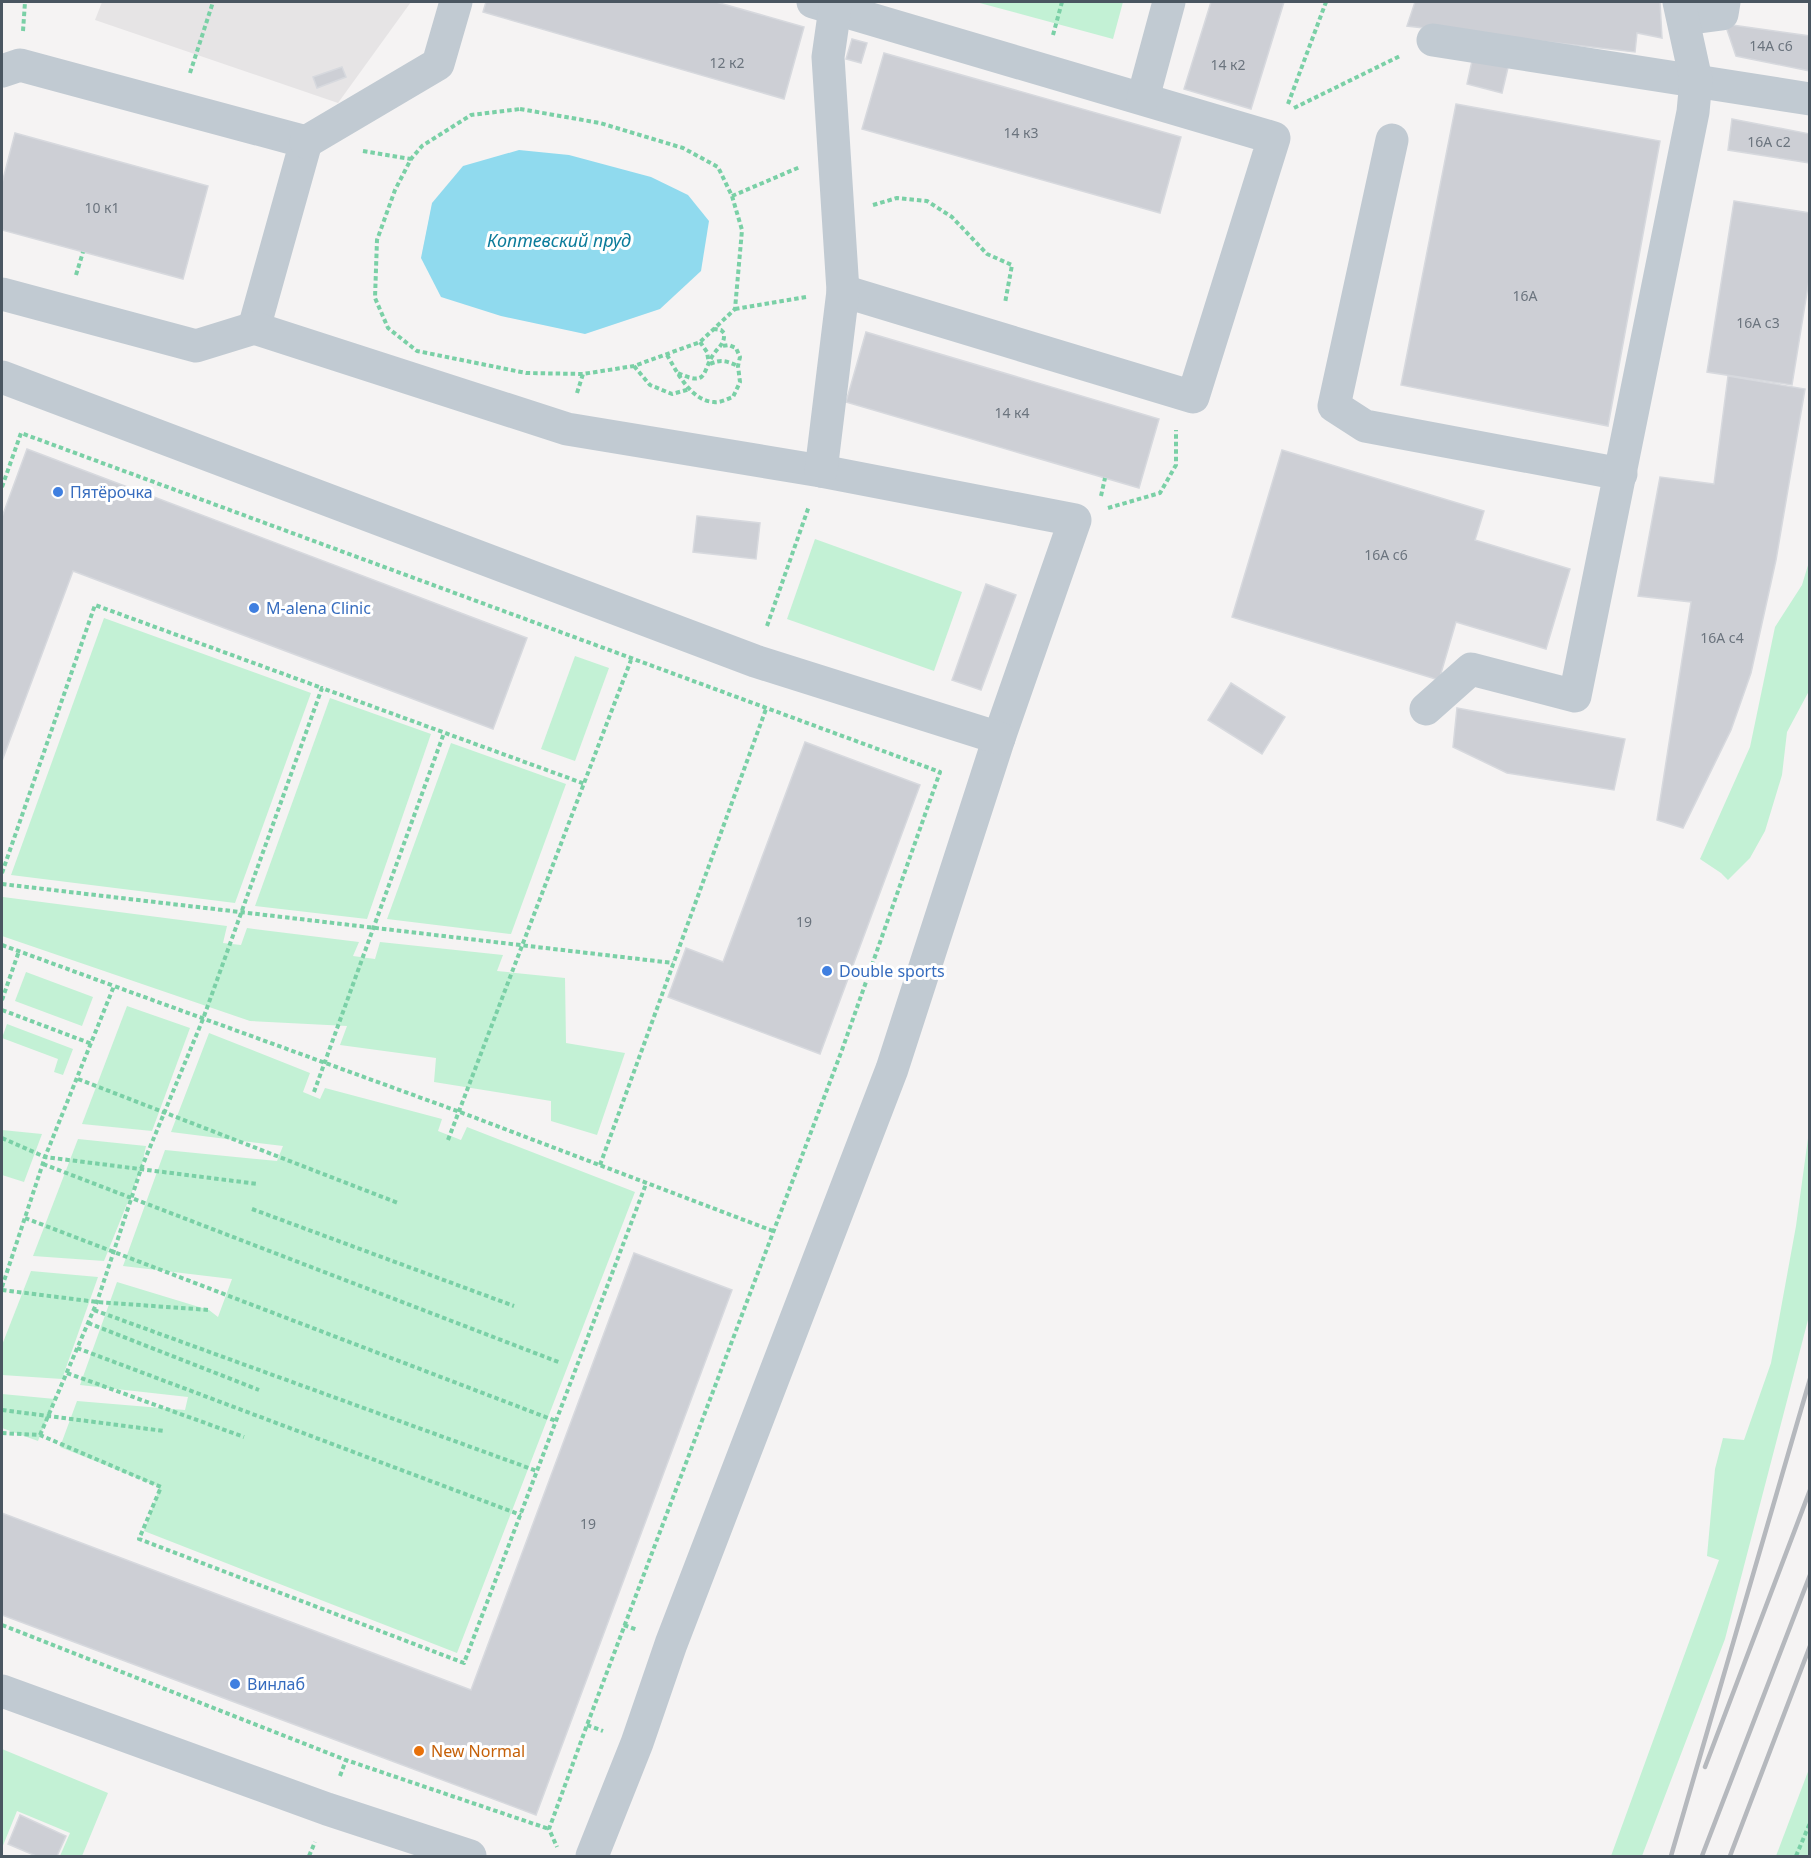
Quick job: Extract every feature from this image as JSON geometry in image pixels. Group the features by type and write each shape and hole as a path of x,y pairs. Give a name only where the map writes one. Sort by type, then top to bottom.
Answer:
{"lane":[{"path":"254,328 306,142 438,64 456,2"},
{"path":"1143,98 1169,2"},
{"path":"1426,709 1471,669 1575,696 1693,112 1696,80 1681,10 1722,14 1724,2"},
{"path":"821,471 843,291 824,5 1274,138 1193,397 843,291"},
{"path":"1433,40 1809,99"},
{"path":"2,71 20,65 306,142"},
{"path":"1392,140 1334,406 1365,426 1621,474"},
{"path":"2,294 196,346 254,328 567,429 821,471 1075,520 999,738 892,1069 670,1644 637,1743 592,1857"},
{"path":"2,377 754,661 999,738"},
{"path":"2,1691 327,1809 470,1857"}],"path":[{"path":"178,108 213,2"},
{"path":"1326,2 1285,112 1433,40"},
{"path":"735,309 742,230 732,196 718,167 683,148 600,123 520,109 471,115 422,146 411,159 395,190 377,240 375,298 388,328 417,351 526,374 583,374 634,366 700,342 735,309 843,291"},
{"path":"732,196 833,153"},
{"path":"838,219 897,198 927,201 952,217 987,254 1012,265 998,338"},
{"path":"678,373 688,378 699,378 707,372 712,356 722,346 724,333 714,329"},
{"path":"700,342 707,352 709,364"},
{"path":"667,355 690,389 700,398 715,403 733,397 740,382 738,366 740,357 736,348 729,345 722,346"},
{"path":"709,364 719,360 738,366"},
{"path":"634,366 650,385 657,388 672,394 690,389"},
{"path":"1098,510 1160,493 1176,465 1176,427 1193,397"},
{"path":"2,487 21,433 631,660 940,772 842,1050 549,1829 346,1760 2,1625"},
{"path":"740,700 821,471"},
{"path":"2,873 95,605 585,784"},
{"path":"448,1140 631,660"},
{"path":"40,1435 97,1302 141,1168 203,1019 322,688"},
{"path":"600,1165 762,726 766,709"},
{"path":"314,1092 444,733"},
{"path":"2,884 673,963"},
{"path":"2,945 460,1112 773,1231"},
{"path":"2,1000 19,951"},
{"path":"114,986 45,1157 2,1289 97,1302 209,1310"},
{"path":"2,1010 92,1044"},
{"path":"78,1079 398,1203"},
{"path":"2,1138 45,1157 258,1184"},
{"path":"43,1164 561,1363"},
{"path":"2,1433 40,1435 160,1487 139,1539 464,1663 646,1184"},
{"path":"252,1209 514,1306"},
{"path":"24,1218 556,1421"},
{"path":"93,1310 537,1471"},
{"path":"88,1323 259,1390"},
{"path":"77,1348 520,1515"},
{"path":"67,1373 244,1437"},
{"path":"2,1410 164,1431"},
{"path":"1796,1857 1809,1823"}],"shaded area":[{"path":"102,2 411,2 338,103 95,20"}],"green space":[{"path":"976,2 1123,2 1113,39"},
{"path":"815,539 962,592 934,671 787,619"},
{"path":"1809,562 1809,691 1787,732 1782,775 1765,831 1750,858 1728,880 1700,859 1750,747 1775,627 1802,585"},
{"path":"104,618 311,693 235,903 11,875"},
{"path":"575,656 609,668 575,761 541,749"},
{"path":"330,698 431,734 367,919 255,906"},
{"path":"451,743 566,784 511,934 387,919"},
{"path":"3,897 227,926 223,943 241,945 247,928 359,942 353,956 375,959 380,942 503,955 497,971 565,978 566,1043 625,1053 597,1135 551,1121 551,1101 434,1082 436,1058 340,1045 347,1026 250,1021 2,936"},
{"path":"26,972 93,997 82,1026 15,1001"},
{"path":"127,1006 190,1028 152,1131 82,1124"},
{"path":"7,1024 73,1049 63,1075 54,1072 58,1059 2,1038"},
{"path":"209,1033 310,1073 303,1092 320,1099 325,1088 442,1119 438,1131 461,1140 467,1127 635,1192 457,1653 144,1531 160,1487 60,1447 77,1401 185,1410 188,1397 80,1385 117,1282 209,1310 218,1317 232,1279 123,1266 165,1150 277,1161 283,1146 171,1132"},
{"path":"2,1130 42,1134 24,1182 2,1175"},
{"path":"1809,1131 1809,1316 1725,1639 1642,1856 1611,1856 1719,1560 1707,1556 1715,1469 1723,1438 1744,1440 1771,1363 1796,1226"},
{"path":"78,1139 146,1146 141,1169 104,1261 33,1256"},
{"path":"31,1271 98,1277 62,1379 2,1375 2,1345"},
{"path":"2,1394 55,1399 38,1441 2,1428"},
{"path":"2,1749 108,1793 82,1856 60,1856 70,1833 17,1811 2,1848"},
{"path":"1809,1769 1809,1856 1776,1856"}],"water":[{"name":"Коптевский пруд","path":"519,150 569,155 651,177 688,195 709,221 701,271 660,309 585,334 501,316 441,297 421,258 432,203 463,166"}],"building":[{"path":"486,2 716,2 804,27 784,99 483,12"},
{"path":"1211,2 1284,2 1251,109 1184,89"},
{"path":"1415,2 1660,2 1662,38 1637,33 1635,52 1407,26"},
{"path":"1725,24 1810,36 1810,71 1736,56"},
{"path":"852,39 867,43 861,63 846,59"},
{"path":"1474,52 1510,59 1502,93 1467,84"},
{"path":"884,53 1181,137 1160,213 862,129"},
{"path":"342,67 346,77 317,88 313,77"},
{"path":"1456,104 1660,141 1608,426 1401,385"},
{"path":"1732,119 1810,134 1810,163 1728,150"},
{"path":"15,133 208,186 183,279 2,230 2,183"},
{"path":"1734,201 1810,213 1810,274 1792,385 1707,372"},
{"path":"866,332 1159,419 1139,488 846,402"},
{"path":"1728,376 1805,389 1776,560 1751,673 1731,730 1683,828 1657,820 1691,602 1638,596 1660,477 1714,484"},
{"path":"27,449 527,638 493,729 73,571 2,761 2,517"},
{"path":"1282,450 1484,511 1475,540 1570,569 1546,649 1456,622 1439,680 1232,617"},
{"path":"697,516 760,523 756,559 693,552"},
{"path":"986,584 1016,595 981,690 952,680"},
{"path":"1231,683 1285,717 1262,754 1208,720"},
{"path":"1457,708 1625,739 1614,790 1507,773 1453,747"},
{"path":"805,742 920,785 820,1054 668,997 686,948 723,962"},
{"path":"634,1253 732,1290 536,1815 2,1615 2,1513 471,1690"},
{"path":"20,1815 66,1836 57,1856 36,1856 8,1844"}],"railway":[{"path":"1671,1856 1810,1379"},
{"path":"1705,1767 1810,1490"},
{"path":"1702,1856 1810,1575"},
{"path":"1730,1856 1810,1646"}],"place":[{"name":"Пятёрочка","path":"58,492"},
{"name":"M-alena Clinic","path":"254,608"},
{"name":"Double sports","path":"827,971"},
{"name":"Винлаб","path":"235,1684"},
{"name":"New Normal","path":"419,1751"}]}
